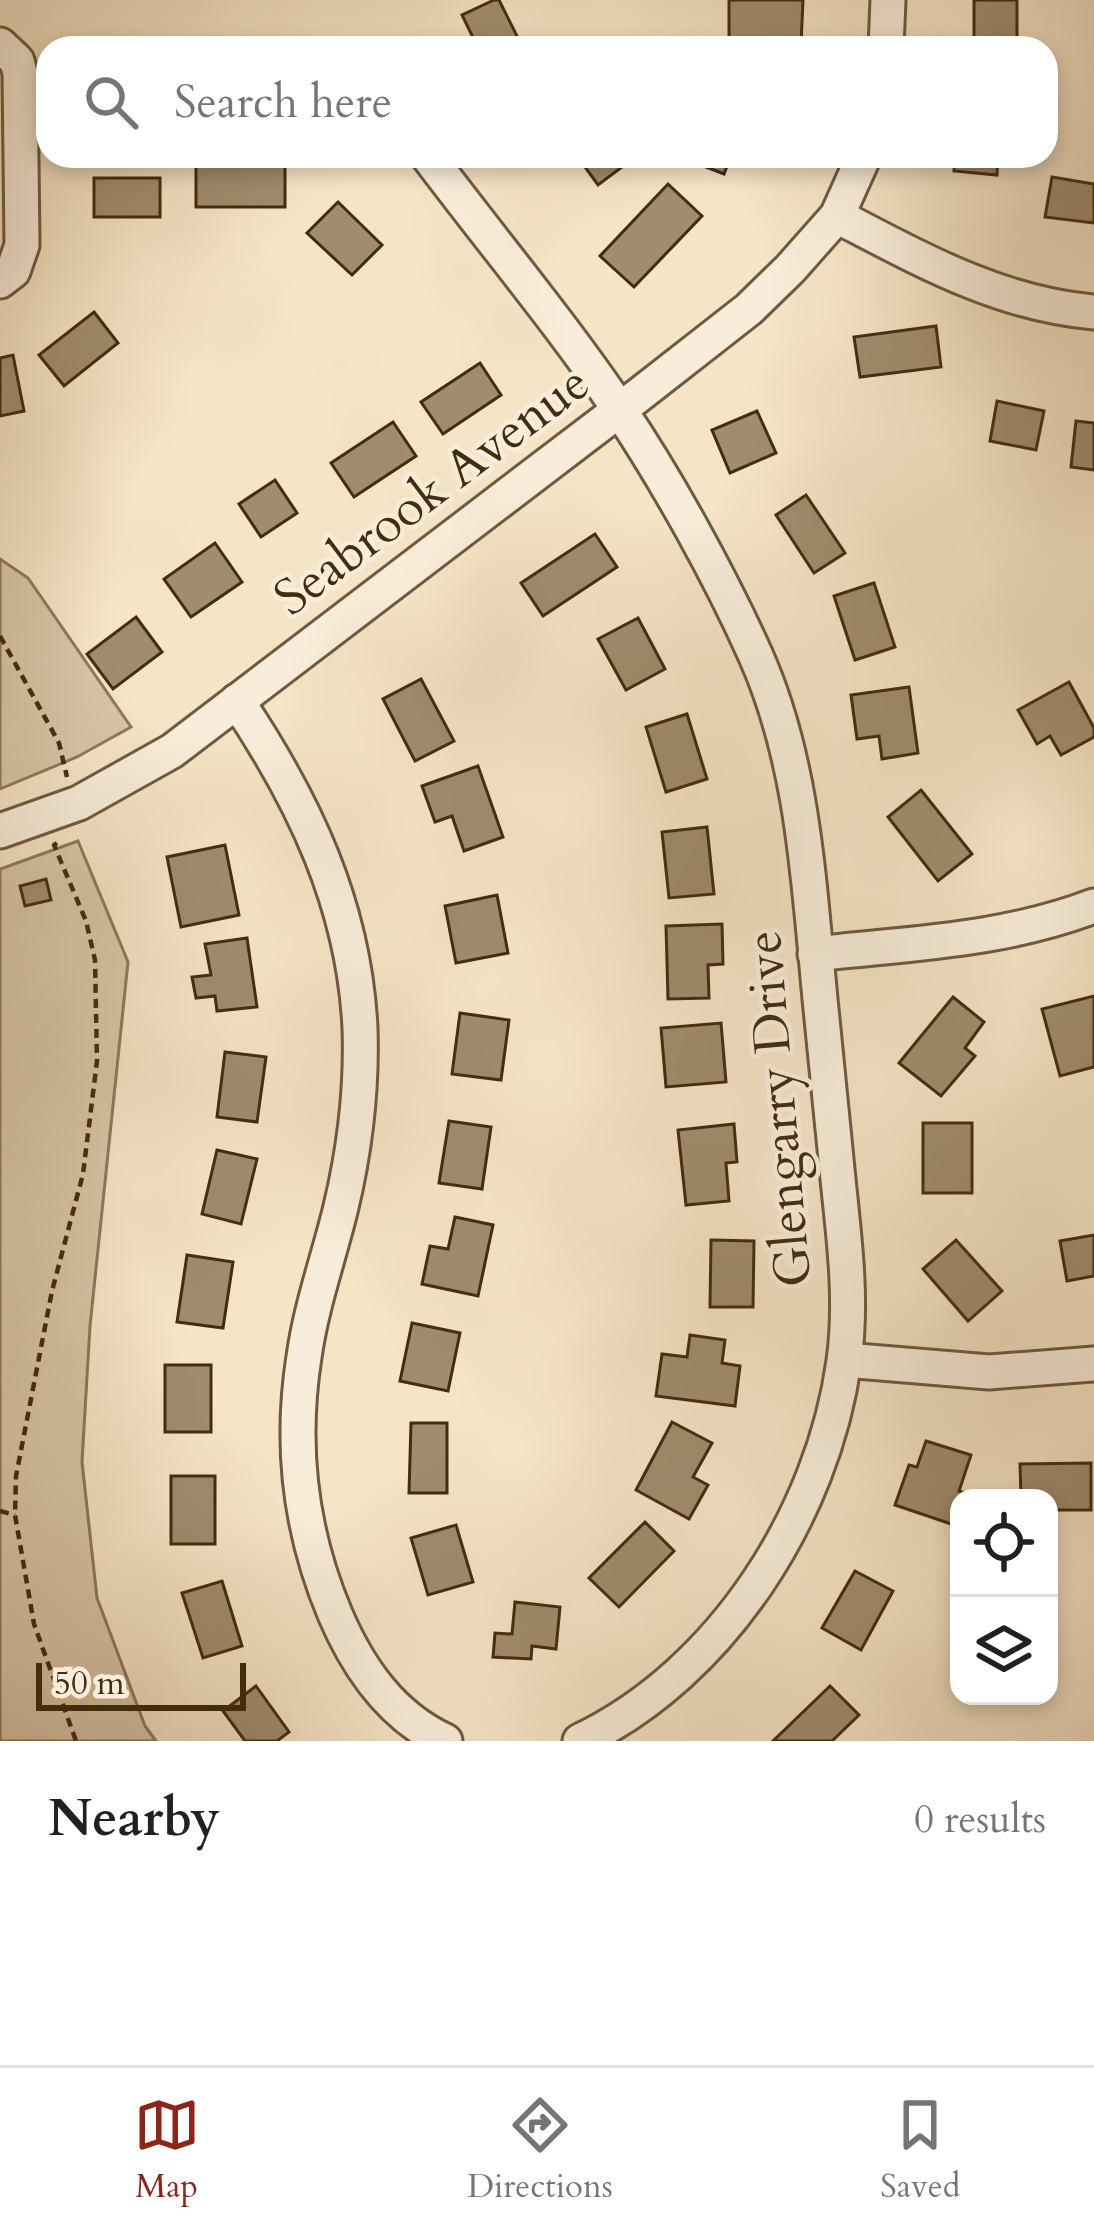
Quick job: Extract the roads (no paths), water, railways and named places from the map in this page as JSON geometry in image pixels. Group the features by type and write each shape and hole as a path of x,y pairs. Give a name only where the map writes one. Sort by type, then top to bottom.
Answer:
{"street":[{"path":"886,36 888,0"},
{"path":"0,45 34,73 22,244 13,271 0,281"},
{"name":"Glengarry Drive","path":"437,168 620,409 699,546 754,652 772,698 795,783 844,1239 845,1360 819,1459 782,1540 752,1590 713,1639 666,1685 580,1741"},
{"name":"Seabrook Avenue","path":"0,832 79,803 148,766 620,409 749,309 790,269 837,216 859,168"},
{"path":"837,216 959,279 1030,301 1094,312"},
{"path":"237,701 271,752 321,849 348,939 358,1006 357,1127 304,1354 298,1407 301,1498 324,1589 361,1666 392,1706 445,1741"},
{"path":"815,954 979,939 1025,930 1094,906"},
{"path":"845,1360 988,1372 1094,1364"}]}
